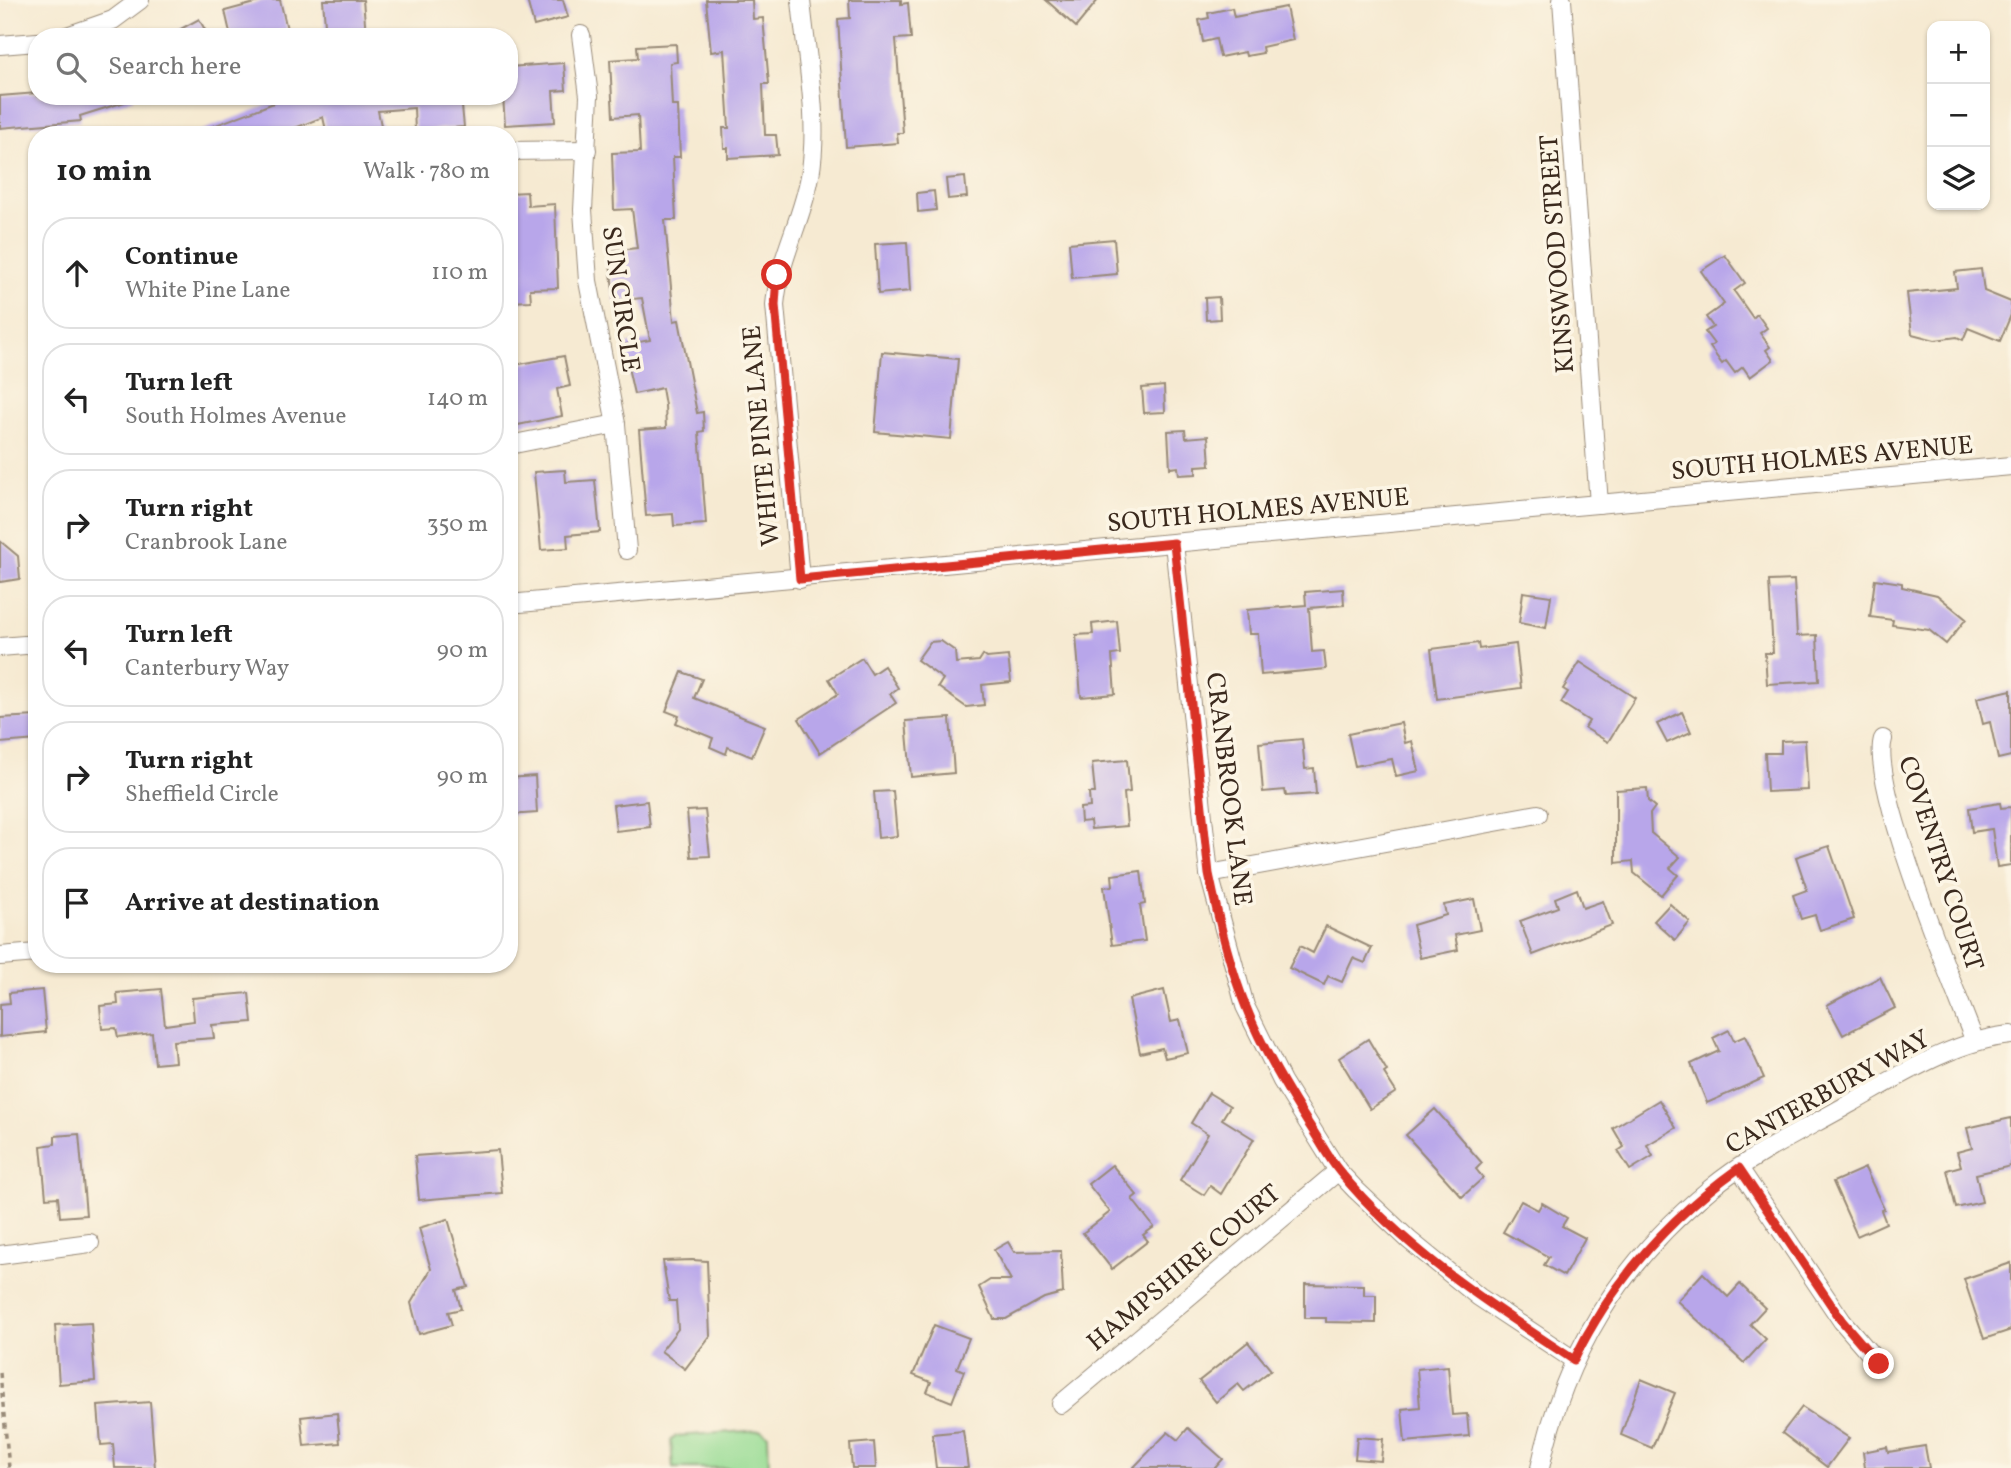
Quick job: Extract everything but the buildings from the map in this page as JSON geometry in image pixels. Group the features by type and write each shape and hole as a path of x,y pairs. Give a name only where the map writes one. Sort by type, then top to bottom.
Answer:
{"street":[{"path":"90,28 113,20 140,0"},
{"name":"WHITE PINE LANE","path":"800,579 775,305 777,275 810,177 813,129 801,0"},
{"name":"KINSWOOD STREET","path":"1562,0 1599,505"},
{"name":"SUN CIRCLE","path":"580,36 589,96 583,210 588,281 616,424 627,550"},
{"path":"0,45 28,42"},
{"path":"518,151 587,149"},
{"path":"518,443 616,424"},
{"name":"SOUTH HOLMES AVENUE","path":"518,603 2011,466"},
{"name":"CRANBROOK LANE","path":"1174,543 1209,874 1245,1006 1282,1081 1338,1171 1409,1240 1469,1289 1574,1360"},
{"path":"0,647 28,644"},
{"name":"COVENTRY COURT","path":"1883,739 1879,751 1883,779 1928,916 1975,1042"},
{"path":"1209,874 1538,814"},
{"path":"0,956 28,954"},
{"name":"CANTERBURY WAY","path":"1540,1468 1548,1433 1574,1360 1595,1318 1622,1279 1668,1228 1711,1188 1739,1168 1878,1088 1975,1042 2011,1035"},
{"path":"1739,1168 1842,1321 1879,1364"},
{"name":"HAMPSHIRE COURT","path":"1061,1404 1338,1171"},
{"path":"0,1255 90,1243"}],"path":[{"path":"0,1373 9,1468"}],"green space":[{"path":"761,1430 768,1435 769,1468 673,1468 671,1441 676,1436"}],"route":[{"path":"777,275 775,305 800,579 1174,543 1209,874 1216,906 1245,1006 1282,1081 1338,1171 1358,1192 1409,1240 1479,1297 1574,1360 1595,1318 1622,1279 1668,1228 1711,1188 1739,1168 1842,1321 1879,1364"}]}
